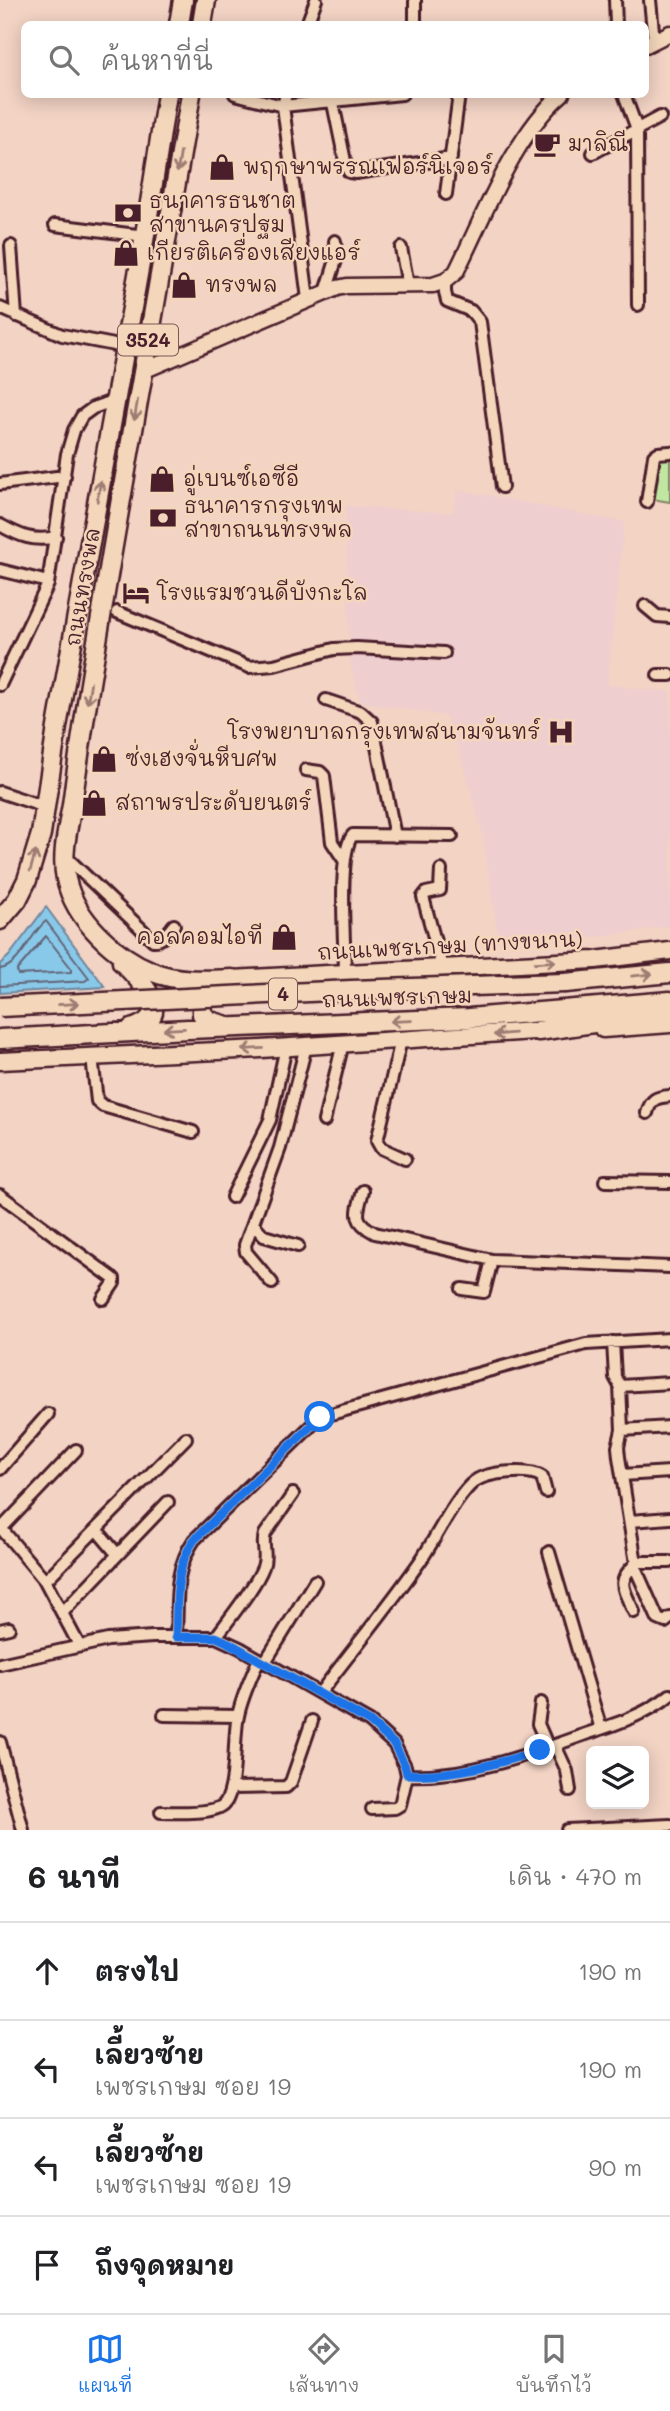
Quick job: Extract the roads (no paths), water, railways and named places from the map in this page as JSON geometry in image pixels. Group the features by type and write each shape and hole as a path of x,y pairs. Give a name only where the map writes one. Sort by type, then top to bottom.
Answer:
{"highway":[{"path":"180,21 183,0"},
{"path":"202,21 206,0"},
{"name":"ถนนทรงพล","path":"0,920 17,900 27,880 41,834 166,98"},
{"name":"ถนนทรงพล","path":"190,98 107,586 65,856 66,878 73,900 92,928 114,948 155,973 204,980 232,979"},
{"path":"83,583 107,586"},
{"path":"92,928 109,950 146,987 153,1002 153,1014 143,1026 94,1034"},
{"name":"ถนนเพชรเกษม","path":"0,1007 565,983 670,973"},
{"path":"231,1027 210,1021 202,1014 200,1004 202,993 211,984 232,979"},
{"name":"ถนนเพชรเกษม","path":"0,1039 469,1018 670,1001"},
{"path":"538,1031 670,1012"}],"main road":[{"name":"ถนนเพชรเกษม (ทางขนาน)","path":"232,979 595,960 670,951"},
{"path":"0,1061 670,1024"}],"street":[{"path":"308,21 316,0"},
{"path":"415,0 415,21"},
{"path":"615,0 616,21"},
{"path":"650,0 650,43 670,33"},
{"path":"308,299 285,100 333,103 371,98"},
{"path":"446,194 458,98"},
{"path":"143,371 326,292 347,286 433,285 445,281 456,272 523,141 544,111 558,98"},
{"path":"625,98 637,129 638,305"},
{"path":"333,103 349,172 451,159"},
{"path":"593,153 660,117"},
{"path":"55,225 145,236"},
{"path":"326,292 336,260 335,242"},
{"path":"10,246 16,316"},
{"path":"401,248 408,285"},
{"path":"445,281 447,301 471,311 480,322 502,487"},
{"path":"0,308 62,335 125,347"},
{"path":"0,685 48,582 67,454 74,430 82,416 93,408 115,400"},
{"path":"647,502 654,456 657,453 670,453"},
{"path":"0,484 65,476"},
{"path":"0,525 29,540 56,537"},
{"path":"0,570 48,582"},
{"path":"645,606 657,616 670,617"},
{"path":"117,612 249,667 274,665 334,649 444,653"},
{"path":"326,700 361,712 372,722 395,836"},
{"path":"306,769 320,772 324,776 332,842 344,860"},
{"path":"0,792 45,807"},
{"path":"345,972 344,860 347,844 353,835 452,836"},
{"path":"65,856 153,940 163,937 174,925"},
{"path":"441,870 440,890 426,893 423,897 442,967"},
{"path":"401,1040 377,1141 381,1149 405,1159"},
{"path":"324,1121 343,1043"},
{"path":"272,1283 246,1252 245,1245 280,1149 306,1046"},
{"path":"232,1197 270,1120 286,1047"},
{"path":"92,1057 97,1101 103,1106 193,1132"},
{"path":"647,1113 651,1101 670,1096"},
{"path":"605,1181 670,1182"},
{"path":"363,1191 358,1220 361,1226 375,1233 492,1260 670,1267"},
{"path":"0,1195 114,1279 103,1299"},
{"path":"253,1224 264,1236 298,1246"},
{"path":"462,1289 484,1292 492,1260"},
{"path":"176,1637 178,1577 185,1554 194,1540 315,1420 586,1344 670,1339"},
{"path":"613,1342 615,1377 620,1386 622,1430 618,1447 636,1564 658,1619 665,1622 670,1618"},
{"path":"620,1386 670,1383"},
{"path":"0,1469 48,1414"},
{"path":"622,1430 670,1427"},
{"path":"45,1581 186,1438"},
{"path":"76,1450 1,1528 45,1581 79,1645"},
{"path":"320,1693 421,1560 466,1490 476,1480 498,1474 530,1472 542,1477 546,1492"},
{"path":"622,1475 670,1472"},
{"path":"216,1637 263,1568 265,1553 262,1540 293,1494"},
{"path":"63,1612 168,1502"},
{"path":"630,1521 670,1518"},
{"path":"96,1529 117,1555"},
{"path":"549,1552 601,1729"},
{"path":"634,1612 622,1580 636,1564 670,1562"},
{"path":"161,1812 208,1811 225,1802 231,1788 238,1716 262,1661 314,1581"},
{"path":"0,1664 108,1640 216,1637 370,1722 394,1744 407,1774 400,1805 395,1808 372,1809"},
{"path":"407,1774 476,1767 552,1746 639,1713 670,1695"},
{"path":"541,1703 538,1724 568,1771 569,1790"},
{"path":"164,1715 238,1716"},
{"path":"231,1788 286,1787 291,1782 312,1721"},
{"path":"1,1747 23,1830"},
{"path":"567,1830 670,1825"}],"water":[{"path":"46,907 105,987 0,993 0,964"}],"place":[{"name":"มาลิณี","path":"547,144"},
{"name":"พฤกษาพรรณเฟอร์นิเจอร์","path":"222,167"},
{"name":"ธนาคารธนชาต สาขานครปฐม","path":"128,213"},
{"name":"เกียรติเครื่องเสียงแอร์","path":"126,253"},
{"name":"ทรงพล","path":"184,285"},
{"name":"อู่เบนซ์เอซีอี","path":"162,479"},
{"name":"ธนาคารกรุงเทพ สาขาถนนทรงพล","path":"163,518"},
{"name":"โรงแรมชวนดีบังกะโล","path":"136,593"},
{"name":"โรงพยาบาลกรุงเทพสนามจันทร์","path":"561,732"},
{"name":"ซ่งเฮงจั่นหีบศพ","path":"104,759"},
{"name":"สถาพรประดับยนตร์","path":"94,803"},
{"name":"คอลคอมไอที","path":"284,937"}]}
